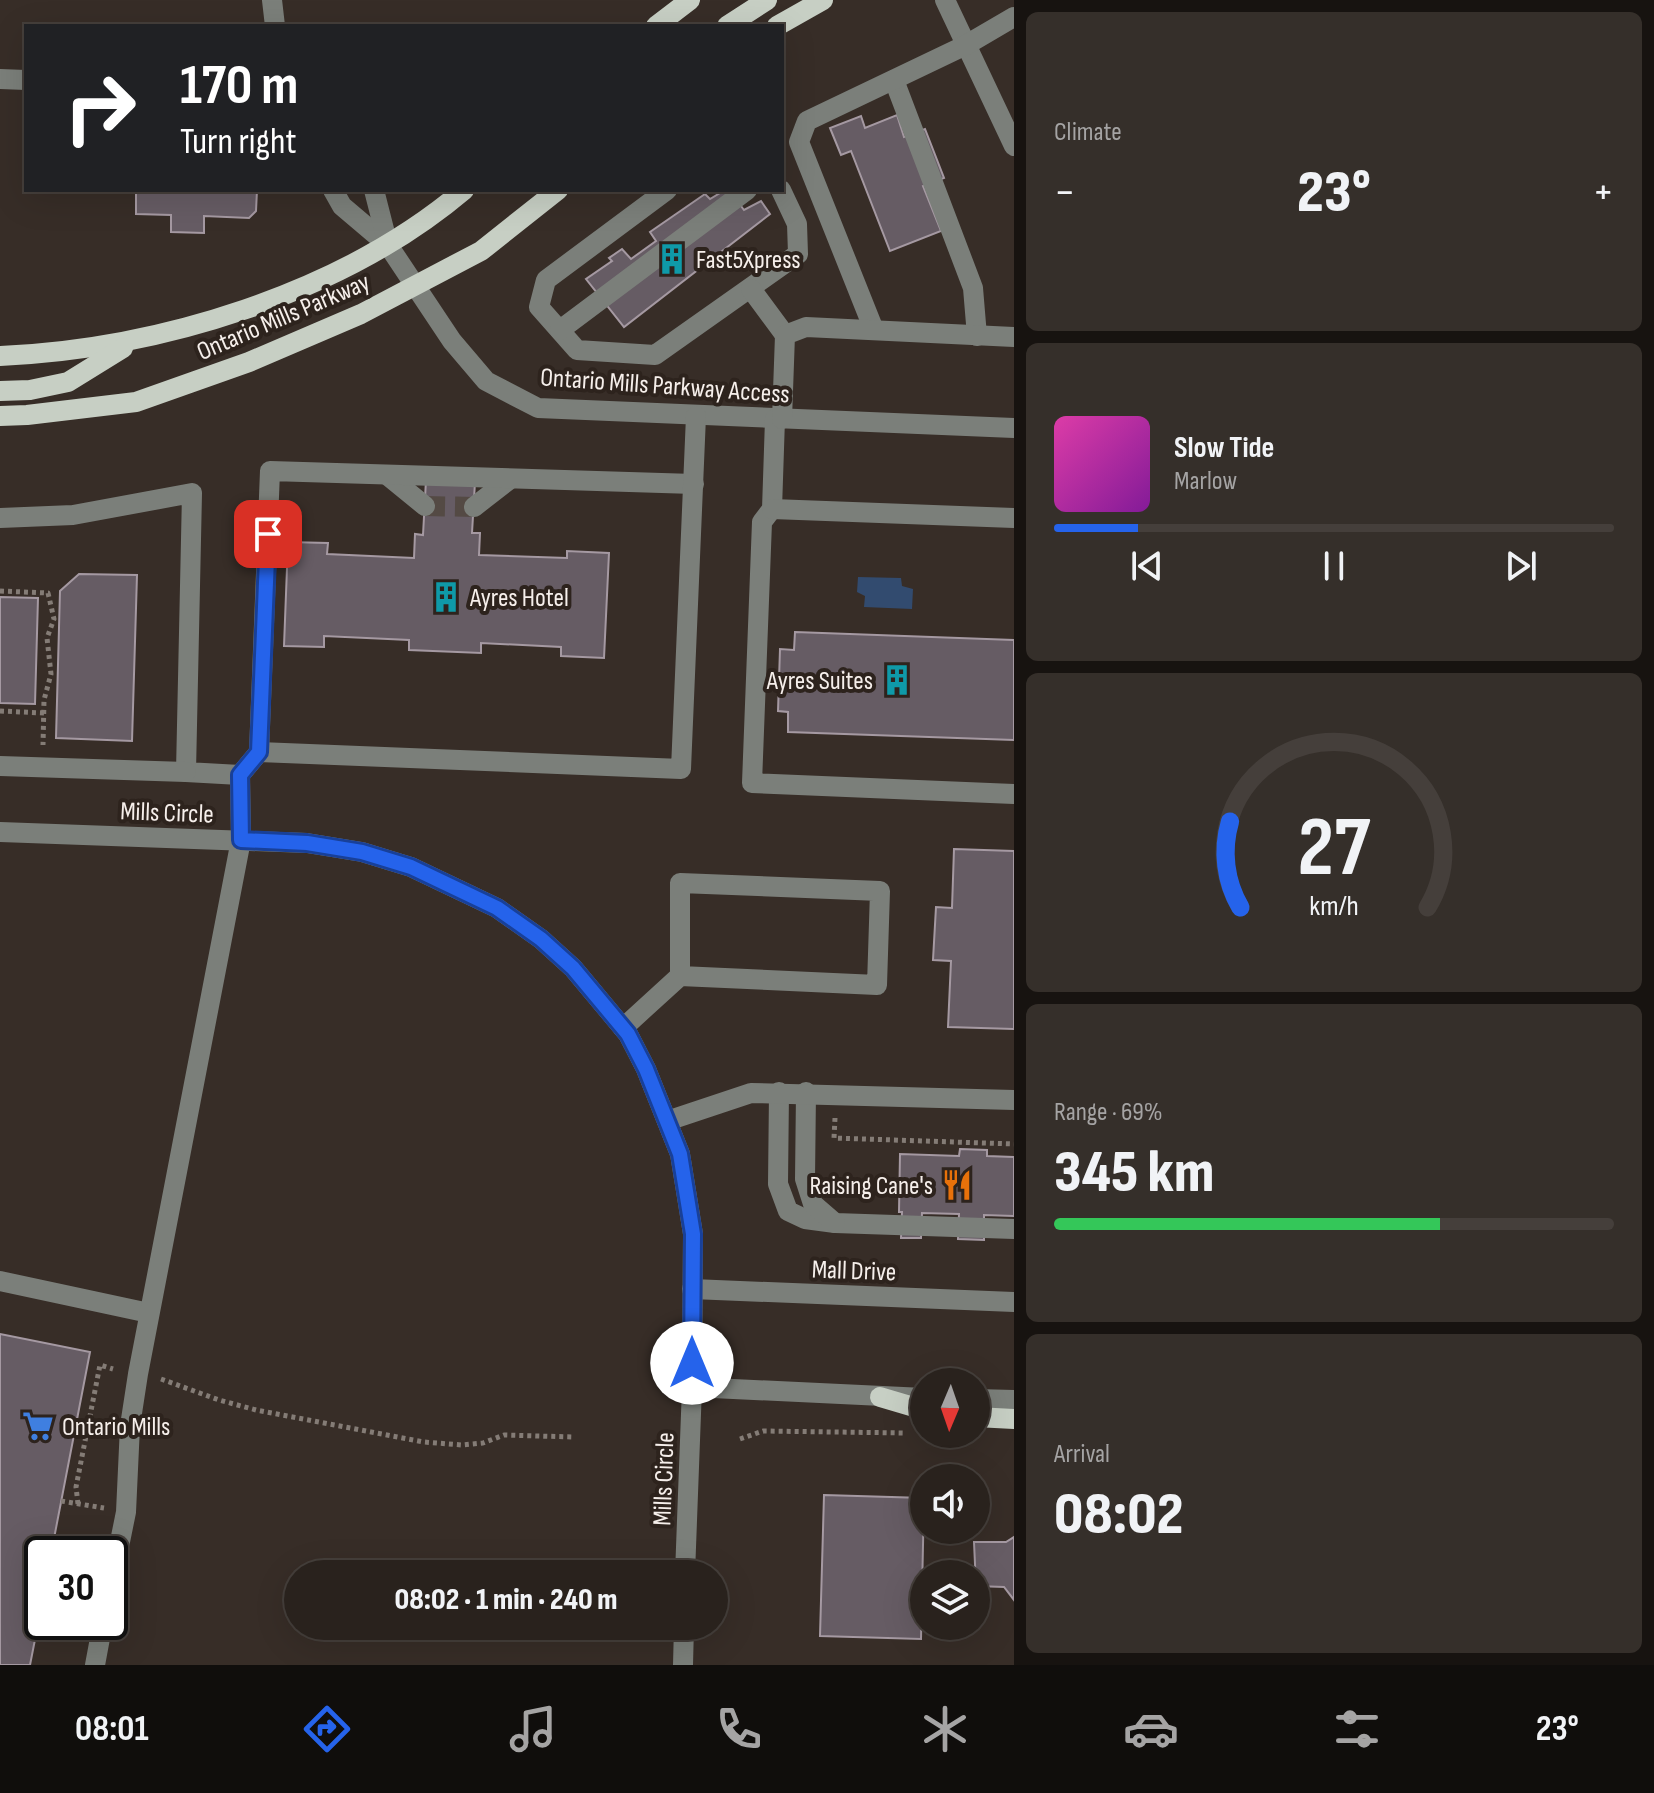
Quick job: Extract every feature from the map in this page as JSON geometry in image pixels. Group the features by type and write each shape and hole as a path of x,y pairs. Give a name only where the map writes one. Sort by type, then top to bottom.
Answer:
{"main road":[{"path":"659,24 690,0"},
{"path":"730,24 767,0"},
{"path":"781,24 823,0"},
{"name":"Ontario Mills Parkway","path":"0,356 86,349 133,341 179,330 271,300 388,245 461,192"},
{"name":"Ontario Mills Parkway","path":"0,416 136,402 249,362 417,286 481,251 555,192"},
{"path":"0,391 30,390 68,382 133,341"},
{"path":"880,1397 910,1406"},
{"path":"990,1418 1014,1419"}],"street":[{"path":"272,0 275,24"},
{"path":"945,0 1014,146"},
{"path":"874,330 791,140 807,121 966,45 1014,17"},
{"path":"0,79 24,80"},
{"path":"894,80 973,288 977,336"},
{"path":"334,192 342,206 388,245"},
{"path":"375,192 388,245"},
{"path":"664,192 546,280 539,307 577,350 655,355 798,254 797,224 782,192"},
{"path":"560,330 744,192"},
{"name":"Ontario Mills Parkway Access","path":"388,245 452,341 486,381 538,408 1014,428"},
{"path":"751,289 785,335 772,509 762,522 752,783 1014,794"},
{"path":"785,335 806,327 1014,337"},
{"path":"259,752 681,769 696,416"},
{"path":"121,1536 126,1512 130,1426 149,1313 241,840 240,775 259,752 270,471 694,484"},
{"path":"387,475 425,506"},
{"path":"474,507 510,479"},
{"path":"0,518 73,515 192,493 186,772"},
{"path":"772,509 1014,518"},
{"path":"0,766 240,775"},
{"name":"Mills Circle","path":"0,832 307,843 362,852 411,867 497,908 573,968 623,1028 646,1069 680,1154 693,1234 692,1387 686,1560"},
{"path":"623,1028 680,976 877,985 880,891 680,883 680,976"},
{"path":"779,1092 778,1184 788,1211 805,1219 835,1223 1014,1229"},
{"path":"667,1121 751,1093 806,1092 1014,1100"},
{"path":"806,1092 805,1179 813,1204 835,1223"},
{"path":"0,1281 149,1313"},
{"name":"Mall Drive","path":"692,1289 1014,1302"},
{"path":"692,1387 910,1398"},
{"path":"990,1399 1014,1400"},
{"path":"95,1665 100,1640"},
{"path":"683,1665 684,1640"}],"path":[{"path":"0,591 48,593 54,619 47,638 51,674 46,685 42,767"},
{"path":"0,711 44,713"},
{"path":"836,1093 834,1138 1014,1144"},
{"path":"78,1504 76,1487 100,1365 115,1369"},
{"path":"161,1379 256,1410 424,1442 462,1445 483,1443 504,1435 573,1437"},
{"path":"740,1439 763,1431 909,1433"},
{"path":"61,1501 126,1512"}],"water":[{"path":"858,577 901,578 902,586 913,589 912,609 864,607 865,596 857,592"}],"building":[{"path":"897,115 904,137 925,129 944,178 923,186 941,231 890,251 851,151 841,155 830,128 861,116 865,128"},
{"path":"136,192 257,192 256,211 249,218 204,216 204,233 171,232 171,215 136,214"},
{"name":"Fast5Xpress","path":"722,192 730,192 744,210 761,201 770,214 624,327 586,279 612,261 609,258 622,249 631,259 656,241 650,232 705,194 710,199"},
{"name":"Ayres Hotel","path":"426,480 475,482 472,533 480,533 479,555 567,558 567,551 609,553 604,658 561,656 561,647 481,643 481,653 409,650 409,640 324,636 324,647 284,646 288,542 328,543 327,554 414,558 415,534 423,535"},
{"path":"79,574 137,575 132,741 56,738 60,591"},
{"path":"0,597 38,598 35,704 0,703"},
{"name":"Ayres Suites","path":"795,632 1014,640 1014,740 788,732 788,712 778,711 780,649 794,650"},
{"path":"954,849 1014,851 1014,1029 948,1027 951,961 933,960 936,907 952,908"},
{"name":"Raising Cane's","path":"960,1149 987,1150 987,1156 1014,1157 1014,1216 984,1215 984,1240 958,1239 959,1214 922,1213 921,1238 901,1238 900,1154 959,1156"},
{"name":"Ontario Mills","path":"0,1334 90,1352 54,1536 24,1536 24,1640 35,1640 30,1665 0,1665"},
{"path":"824,1495 910,1498 910,1544 923,1544 923,1560 910,1560 910,1639 820,1636"},
{"path":"1014,1537 1014,1600 1004,1587 990,1586 990,1560 975,1560 974,1544 1006,1542"}],"tunnel":[{"path":"425,506 474,507"}],"place":[{"name":"Fast5Xpress","path":"672,259"},
{"name":"Ayres Hotel","path":"446,597"},
{"name":"Ayres Suites","path":"897,680"},
{"name":"Raising Cane's","path":"957,1185"},
{"name":"Ontario Mills","path":"38,1426"}],"route":[{"path":"268,534 259,752 240,775 241,840 307,843 362,852 411,867 497,908 541,939 573,968 628,1034 646,1069 680,1154 693,1234 692,1363"}]}
